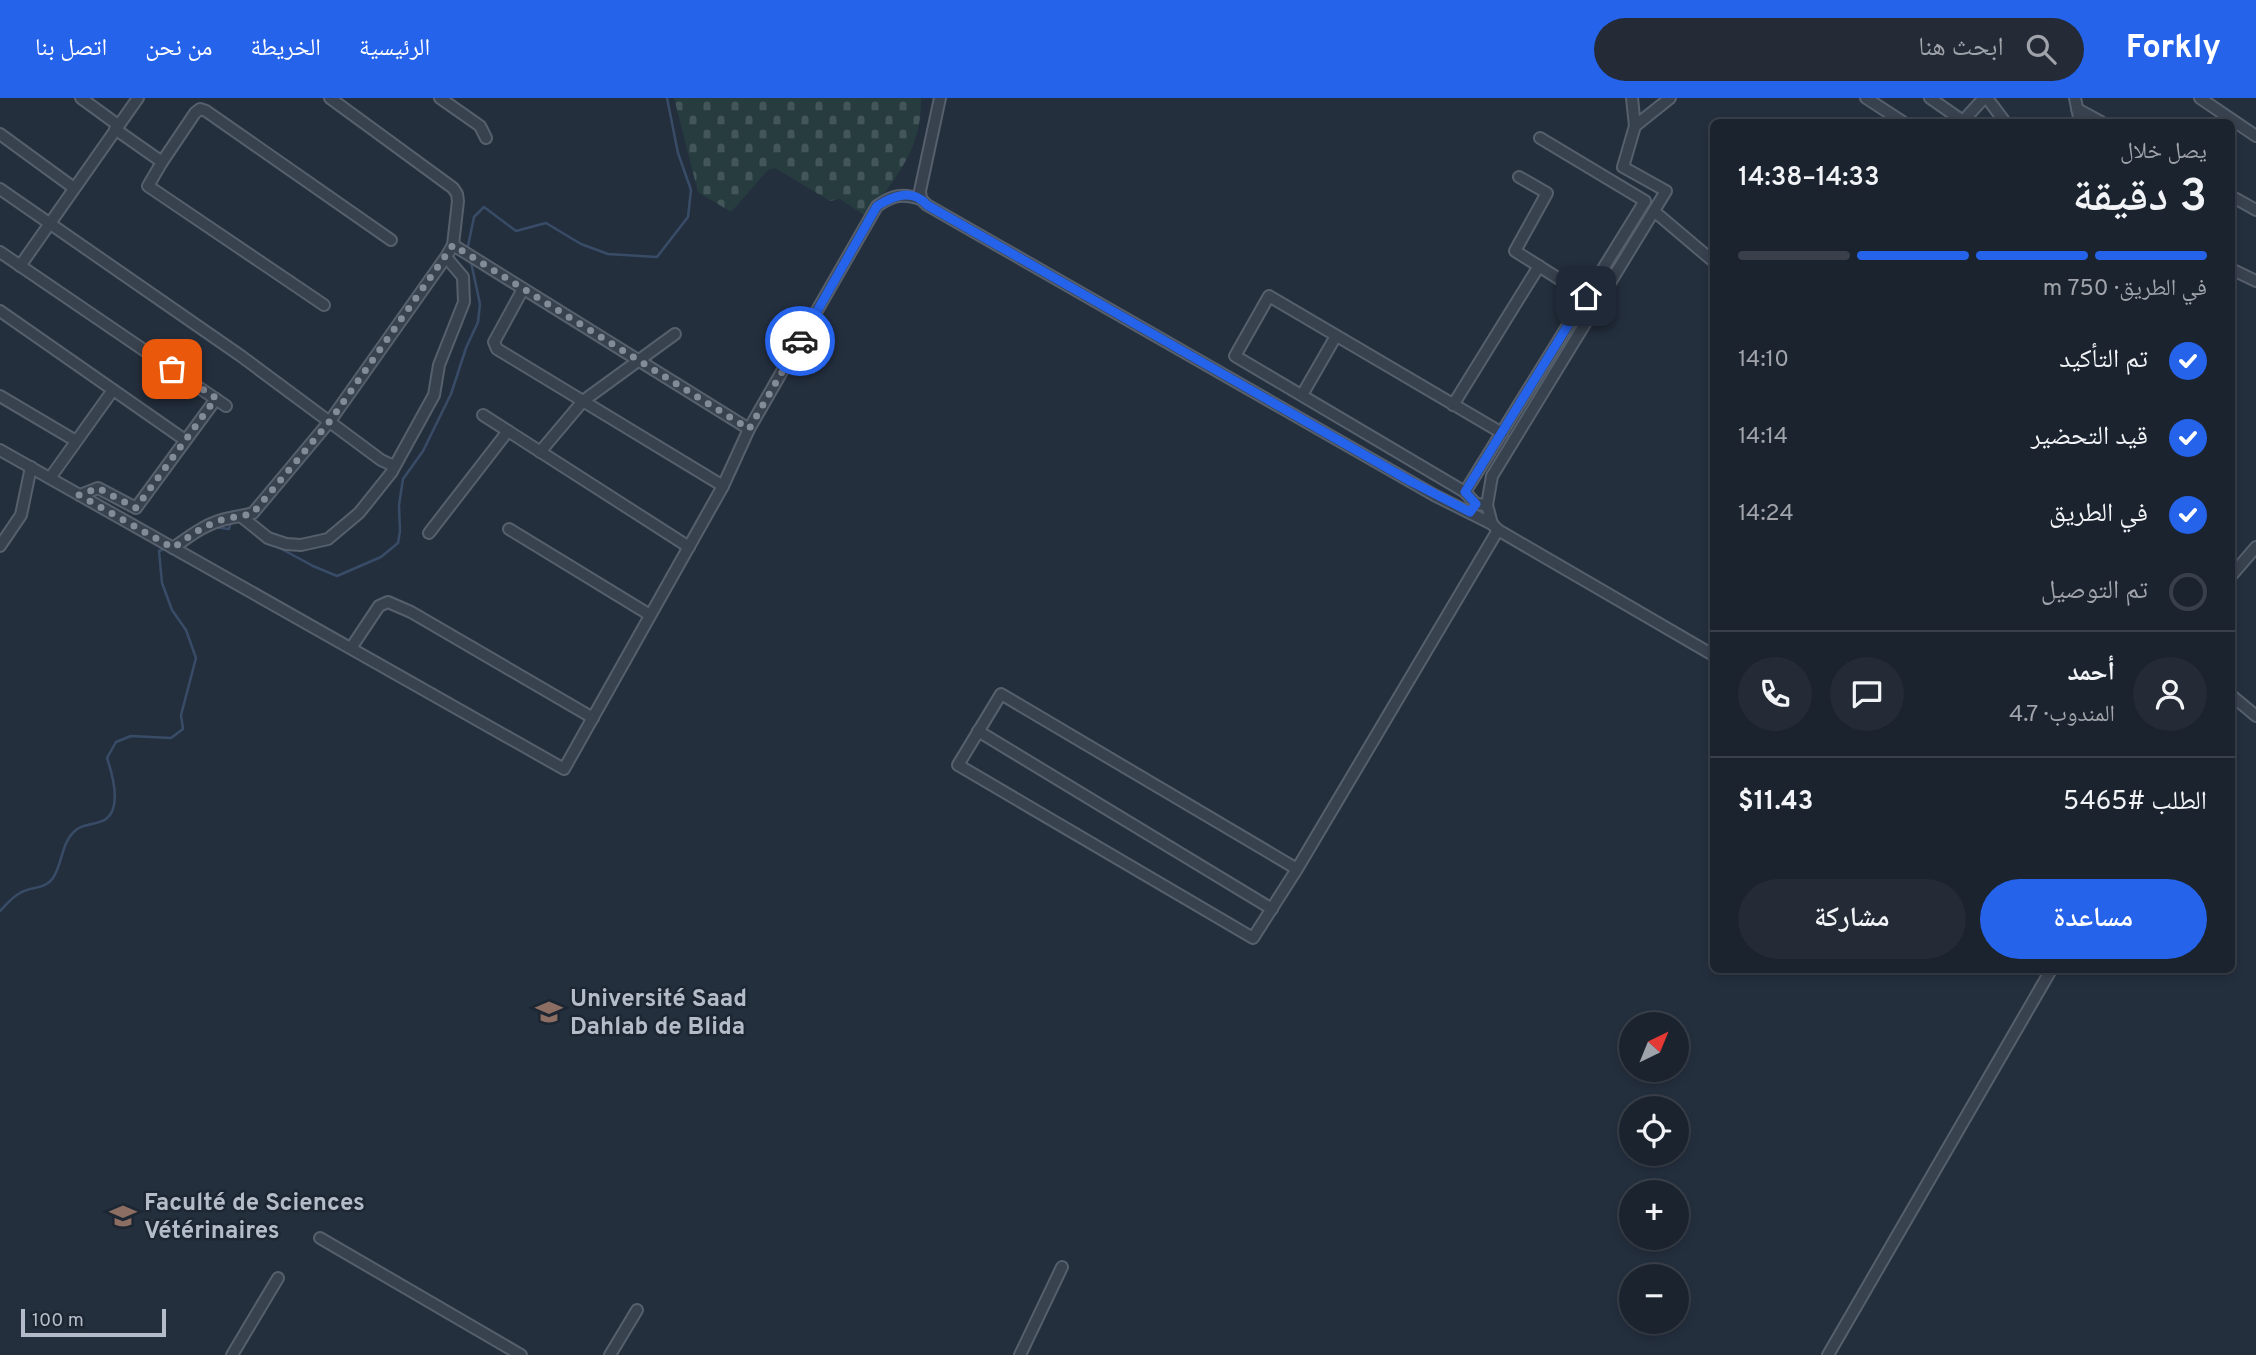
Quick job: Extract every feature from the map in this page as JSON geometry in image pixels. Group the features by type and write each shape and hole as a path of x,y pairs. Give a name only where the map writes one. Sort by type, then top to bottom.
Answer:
{"street":[{"path":"81,98 162,162"},
{"path":"20,266 138,98"},
{"path":"173,548 199,528 253,513 330,421 453,245 458,201 453,188 330,98"},
{"path":"440,98 480,126 486,138"},
{"path":"921,199 920,191 940,98"},
{"path":"1478,507 1492,477 1666,191 1623,167 1635,126 1632,98"},
{"path":"1635,126 1670,98"},
{"path":"1866,98 1898,119"},
{"path":"1930,98 1958,119"},
{"path":"1965,119 1985,98 2003,119"},
{"path":"2200,98 2231,119"},
{"path":"2076,103 2097,119"},
{"path":"324,305 151,189 148,183 195,113 200,109 206,111 391,240"},
{"path":"2235,122 2256,136"},
{"path":"0,134 74,188"},
{"path":"1465,492 1645,201 1540,138"},
{"path":"1519,177 1547,193 1515,251 1586,296"},
{"path":"0,189 241,356 381,460 394,466"},
{"path":"0,450 564,769 723,486 749,429 877,206 892,196 905,194 921,199 927,205 1398,474 1478,507 1495,527"},
{"path":"2235,198 2256,210"},
{"path":"1655,212 1710,258"},
{"path":"453,245 749,429"},
{"path":"0,252 226,406"},
{"path":"242,517 268,538 286,544 301,545 327,539 359,513 394,466 434,395 439,365 464,302 463,278 446,257"},
{"path":"1453,405 1539,267"},
{"path":"2235,271 2256,281"},
{"path":"523,289 494,342 497,349 723,486"},
{"path":"1502,433 1269,296 1235,356 1465,492 1495,527 1710,653"},
{"path":"0,311 185,440"},
{"path":"540,452 583,401 675,334"},
{"path":"1302,395 1336,336"},
{"path":"50,478 113,390"},
{"path":"0,396 76,441"},
{"path":"79,495 98,488 136,508 216,398"},
{"path":"483,415 689,547"},
{"path":"429,533 508,431"},
{"path":"0,546 21,515 31,467"},
{"path":"1297,869 1001,694 958,765 1254,938 1297,869 1495,527"},
{"path":"509,529 650,615"},
{"path":"2235,571 2256,547"},
{"path":"351,648 379,606 388,602 411,612 593,718"},
{"path":"2235,698 2256,716"},
{"path":"978,731 1272,909"},
{"path":"1828,1355 2049,973"},
{"path":"320,1238 521,1355"},
{"path":"1020,1355 1062,1267"},
{"path":"232,1355 278,1278"},
{"path":"610,1355 637,1310"}],"green space":[{"path":"674,98 921,98 917,133 912,148 897,175 867,217 840,199 830,201 775,168 768,170 731,212 698,192"}],"waterway":[{"path":"467,251 474,217 484,207 516,231 546,223 581,244 608,254 657,257 688,217 691,190 678,153 667,98"},
{"path":"278,547 337,576 381,557 398,543 403,479 423,451 451,394 466,348 478,322 480,304 471,262"},
{"path":"215,527 229,529 231,522"},
{"path":"0,911 17,895 50,882 71,835 79,828 103,821 111,814 115,798 107,758 116,742 131,736 171,738 183,729 181,715 196,658 186,630 172,610 162,583 159,551 166,548"}],"way so far":[{"path":"172,369 216,398 136,508 98,488 79,495 173,548 199,528 253,513 330,421 453,245 749,429 800,341"}],"place":[{"name":"Université Saad Dahlab de Blida","path":"549,1012"},
{"name":"Faculté de Sciences Vétérinaires","path":"123,1216"}],"route":[{"path":"800,341 877,206 892,196 905,194 921,199 927,205 1434,495 1470,512 1476,504 1465,492 1586,296"}]}
